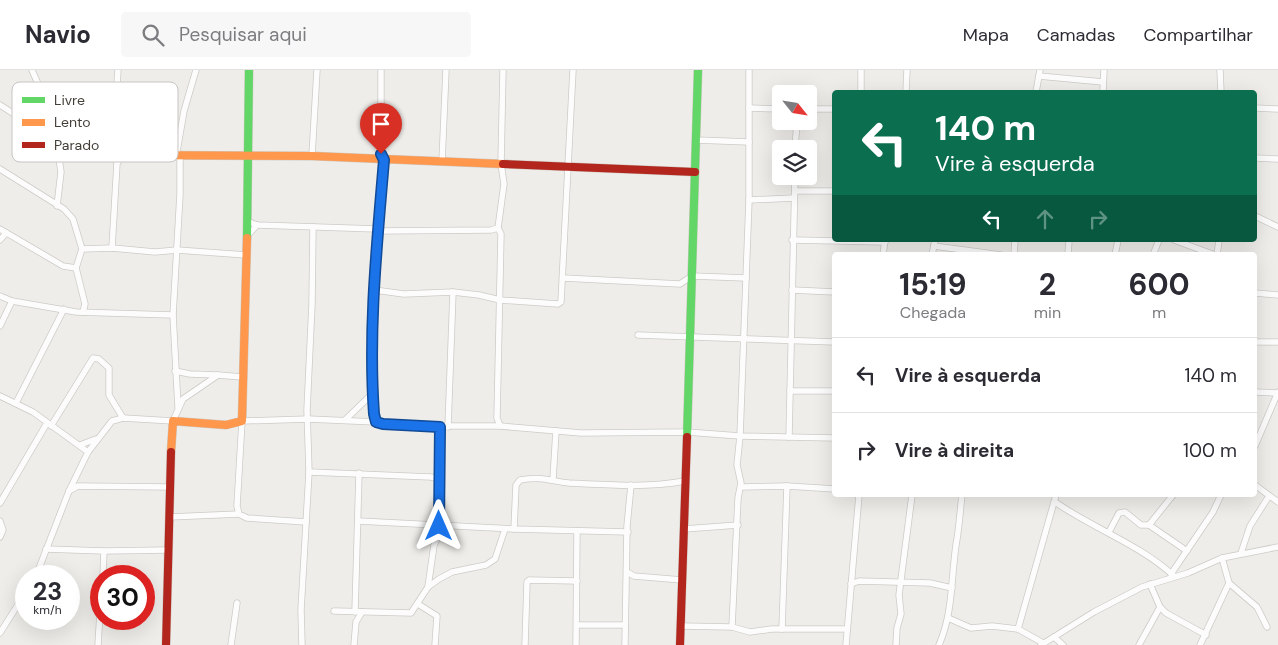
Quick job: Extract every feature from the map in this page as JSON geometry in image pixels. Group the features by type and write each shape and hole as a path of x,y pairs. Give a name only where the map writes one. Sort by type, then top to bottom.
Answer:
{"street":[{"path":"32,70 37,82"},
{"path":"196,70 183,118 178,156 312,156 695,172"},
{"path":"239,514 236,506 242,420 249,156 249,70"},
{"path":"312,156 317,70"},
{"path":"376,422 372,394 377,230 384,160 380,152 382,70"},
{"path":"442,162 446,70"},
{"path":"500,426 497,418 500,300 500,240 498,228 504,184 501,164 503,70"},
{"path":"374,290 404,294 453,292 500,300 558,304 562,300 564,221 569,167 573,70"},
{"path":"680,645 686,526 685,481 698,70"},
{"path":"732,628 741,487 737,465 740,436 749,200 750,70"},
{"path":"861,70 861,90"},
{"path":"906,90 907,70"},
{"path":"1103,90 1104,70"},
{"path":"1220,70 1221,90"},
{"path":"1036,90 1039,73 1103,82"},
{"path":"0,105 12,113"},
{"path":"749,108 772,109"},
{"path":"1257,108 1278,109"},
{"path":"818,109 832,109"},
{"path":"696,140 749,142"},
{"path":"1257,158 1278,158"},
{"path":"57,206 61,172 60,162"},
{"path":"178,162 177,250 173,315 178,407"},
{"path":"112,248 117,163"},
{"path":"0,169 57,206 73,219 82,249 76,268 85,304 83,312"},
{"path":"788,437 794,185"},
{"path":"794,191 832,191"},
{"path":"749,200 794,198"},
{"path":"1257,217 1278,227"},
{"path":"247,221 257,224 377,230 491,230 498,228"},
{"path":"247,236 257,224"},
{"path":"302,645 301,610 309,472 308,419 314,266 313,227"},
{"path":"491,230 500,240"},
{"path":"0,240 3,231 60,265 76,268"},
{"path":"792,240 832,240"},
{"path":"1180,242 1208,252"},
{"path":"935,243 984,252"},
{"path":"234,253 247,247"},
{"path":"82,249 112,248 154,252 177,250 246,255"},
{"path":"563,278 680,284 692,276 746,278"},
{"path":"792,290 832,292"},
{"path":"448,427 453,292"},
{"path":"1257,294 1278,295"},
{"path":"0,296 12,301 83,312 173,315"},
{"path":"0,326 12,301"},
{"path":"16,403 64,309"},
{"path":"638,335 744,337 832,342"},
{"path":"1257,342 1278,342"},
{"path":"0,503 93,358 109,368 109,395 123,418"},
{"path":"175,371 190,374 242,377"},
{"path":"166,645 173,422 178,407 190,393 218,375"},
{"path":"790,392 832,391"},
{"path":"1257,392 1278,392 1257,441"},
{"path":"345,420 372,394"},
{"path":"0,396 33,412 88,452"},
{"path":"40,565 69,491 88,452 96,439 112,421 123,418 226,425 242,420 345,420 376,422 393,426 500,426 581,433 687,432 740,436 832,438"},
{"path":"1257,429 1264,424"},
{"path":"334,611 406,614 414,611 428,587 434,546 441,526 439,479 440,427"},
{"path":"553,479 556,431"},
{"path":"80,445 96,439"},
{"path":"309,472 358,473 439,479"},
{"path":"354,645 359,612 358,473"},
{"path":"514,530 517,482 534,477 567,482 656,486 685,481"},
{"path":"74,480 78,486"},
{"path":"625,645 631,485"},
{"path":"69,491 78,486 170,487"},
{"path":"741,487 787,486 832,489"},
{"path":"782,629 787,486"},
{"path":"1257,487 1278,502"},
{"path":"1241,553 1250,526 1268,496"},
{"path":"846,645 859,497"},
{"path":"896,645 897,628 901,614 901,583 912,497"},
{"path":"939,645 948,618 956,544 960,533 962,497"},
{"path":"1149,525 1171,497"},
{"path":"1173,575 1213,512 1220,497"},
{"path":"1018,629 1056,498 1077,517 1109,532 1138,549 1173,575"},
{"path":"1109,532 1122,511 1141,525 1149,525 1187,551"},
{"path":"169,516 239,514 247,518 306,522"},
{"path":"0,521 3,530 0,537"},
{"path":"358,521 514,530 628,532"},
{"path":"686,526 738,525"},
{"path":"428,587 452,572 492,562 498,556 505,529"},
{"path":"576,645 577,531"},
{"path":"948,618 971,628 992,626 1018,629 1042,644 1121,596 1150,584 1222,558 1241,553 1278,548"},
{"path":"46,549 104,551 168,550"},
{"path":"103,565 104,551"},
{"path":"1222,558 1229,583 1257,607 1267,627"},
{"path":"627,572 634,576 682,580"},
{"path":"626,581 634,576"},
{"path":"852,576 859,581"},
{"path":"525,645 529,580 576,581"},
{"path":"851,584 859,581 930,583 952,588"},
{"path":"1200,645 1229,583"},
{"path":"1150,584 1160,607 1172,617 1206,635"},
{"path":"231,645 237,603"},
{"path":"418,604 437,616 435,645"},
{"path":"1139,645 1160,607"},
{"path":"0,633 15,609"},
{"path":"577,625 625,625"},
{"path":"681,626 732,628 750,632 782,629 847,629"},
{"path":"98,645 99,630"},
{"path":"1054,637 1063,645"}],"traffic: fast":[{"path":"247,238 249,70"},
{"path":"687,437 698,70"}],"traffic: slow":[{"path":"178,155 312,156 503,164"},
{"path":"171,452 173,421 226,425 242,421 247,238"}],"traffic: jam":[{"path":"503,164 695,172"},
{"path":"680,645 687,437"},
{"path":"166,645 171,452"}],"route":[{"path":"381,154 384,160 376,230 374,290 372,394 374,414 376,422 393,426 440,427 439,526"}]}
